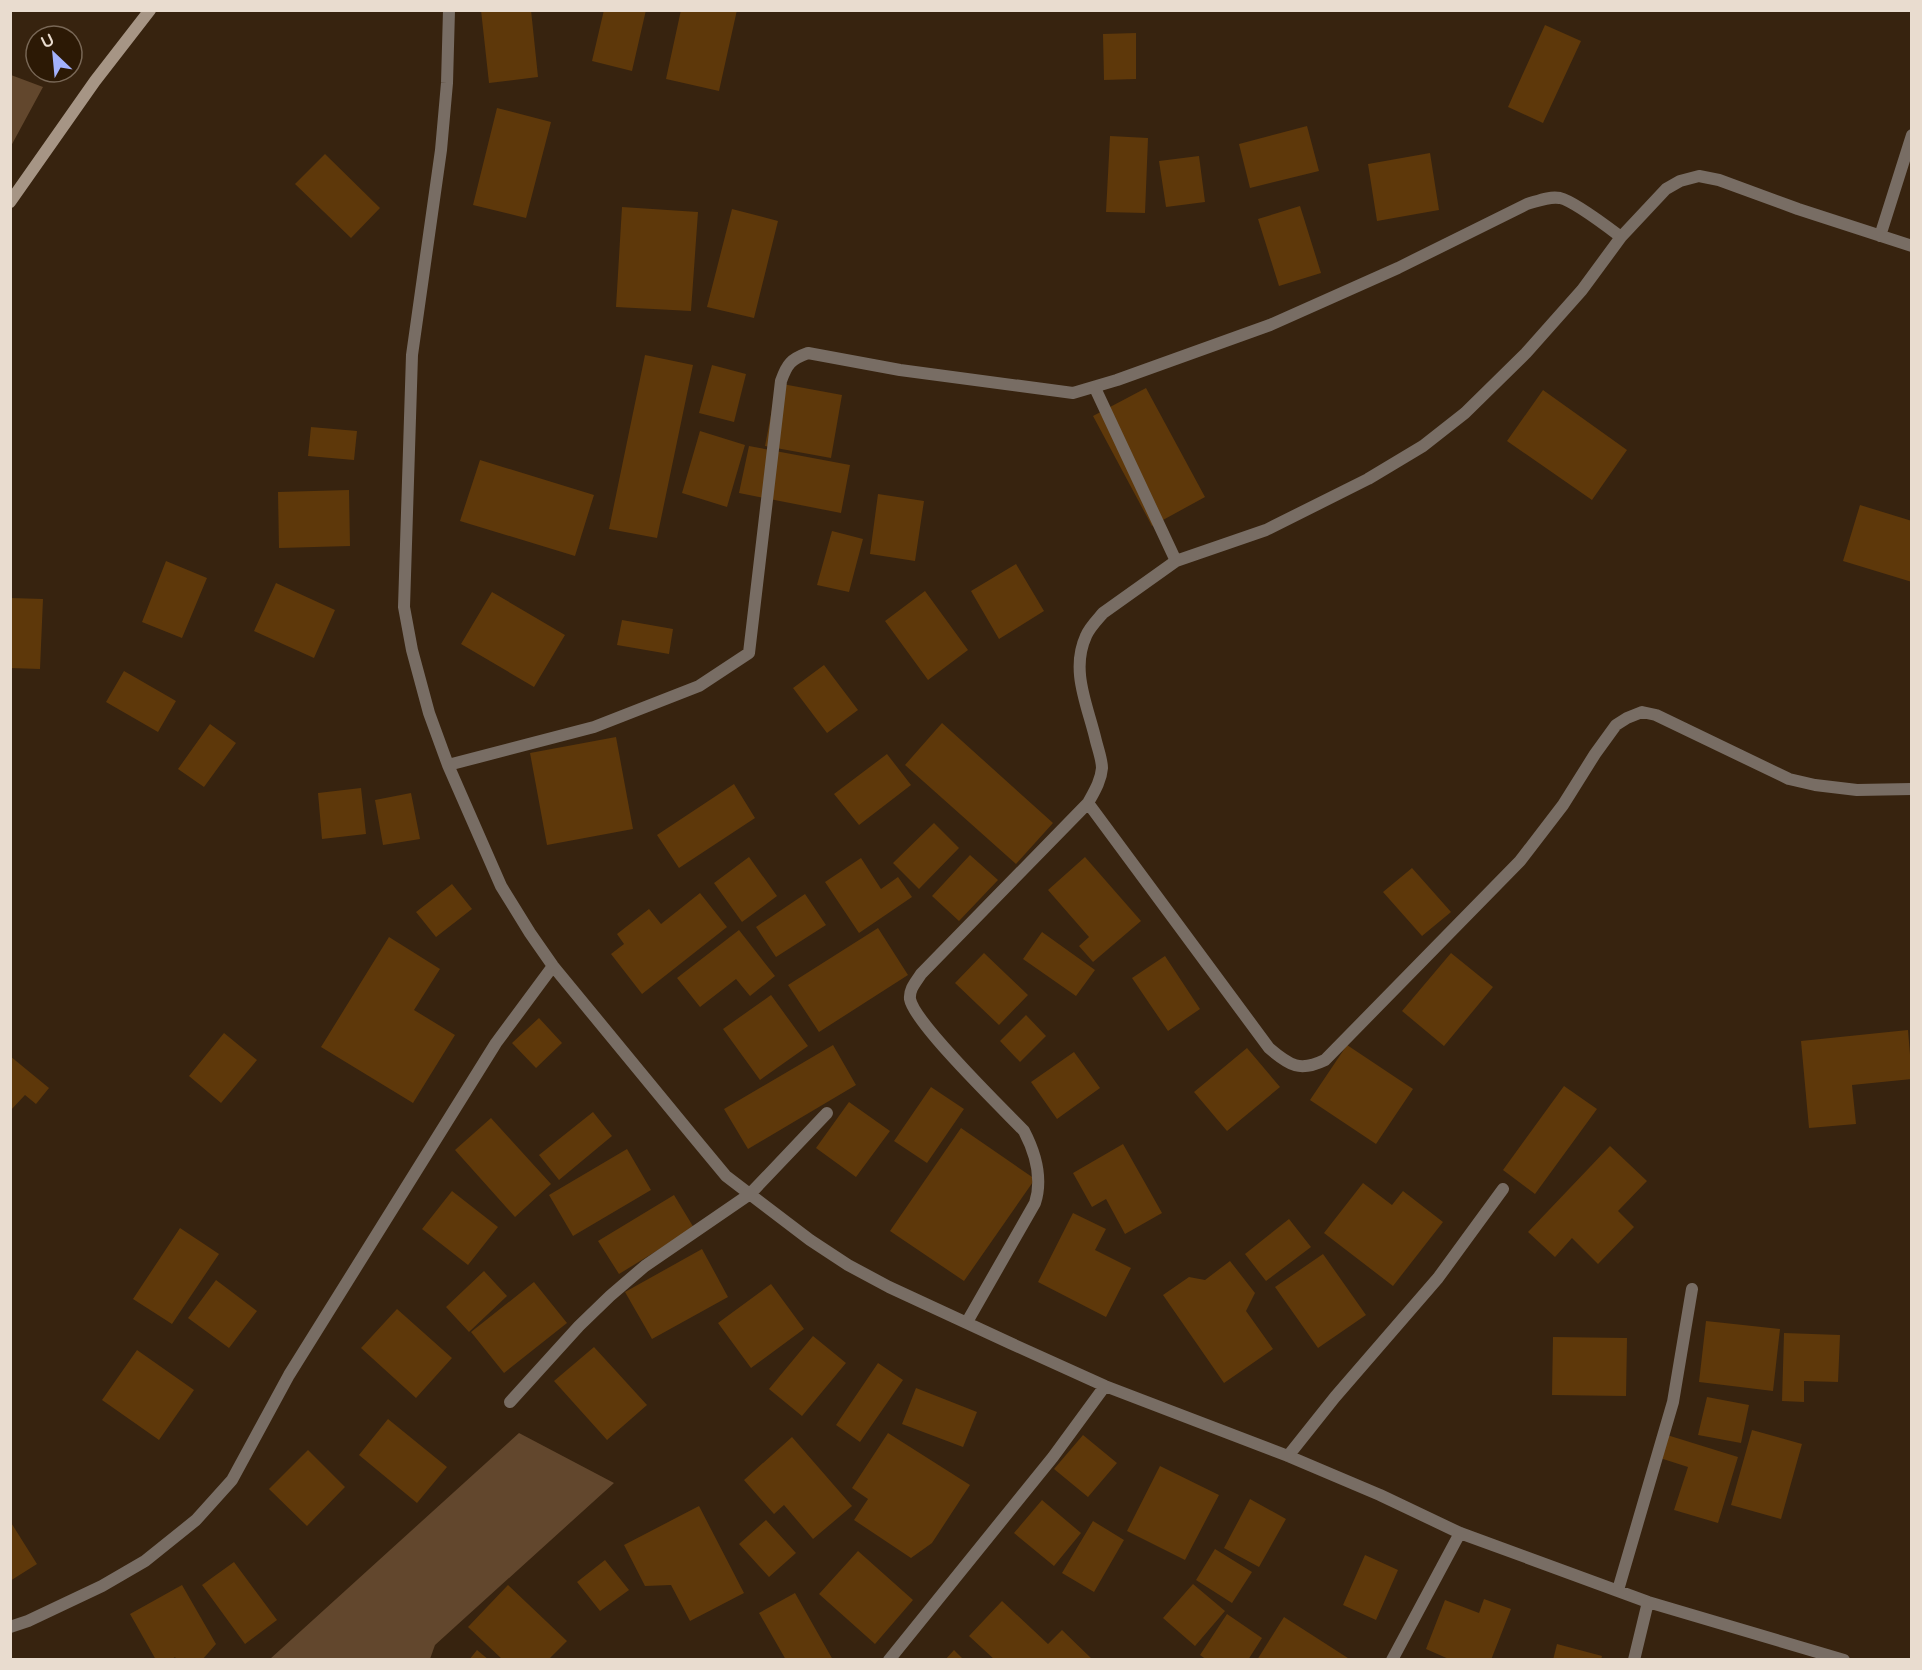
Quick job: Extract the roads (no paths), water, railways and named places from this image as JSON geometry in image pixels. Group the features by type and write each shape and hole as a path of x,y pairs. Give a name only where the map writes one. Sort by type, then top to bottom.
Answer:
{"street":[{"path":"10,202 95,81 150,10"},
{"path":"449,10 447,83 441,150 412,355 404,607 412,650 429,713 448,765 501,886 553,966 726,1176 848,1265 889,1287 1105,1386 1288,1456 1380,1495 1460,1533 1648,1602 1844,1659"},
{"path":"1880,236 1911,135"},
{"path":"967,1323 1035,1203 1040,1182 1031,1144 1024,1131 921,1021 910,998 911,989 921,974 1088,803 1097,786 1102,767 1079,672 1086,635 1103,614 1176,561 1266,530 1368,479 1423,446 1465,413 1526,353 1582,290 1621,237 1666,189 1680,181 1699,176 1719,180 1911,246"},
{"path":"448,765 594,727 699,686 749,653 781,381 794,358 808,354 900,370 1073,393 1095,388 1270,325 1398,268 1527,204 1545,198 1561,198 1604,223 1621,237"},
{"path":"1095,388 1176,561"},
{"path":"1088,803 1269,1048 1283,1060 1301,1067 1312,1066 1325,1060 1520,861 1563,805 1595,754 1616,726 1627,718 1642,712 1656,715 1789,779 1857,790 1911,789"},
{"path":"10,1627 28,1621 102,1586 145,1561 196,1520 232,1480 289,1375 496,1043 553,966"},
{"path":"510,1402 579,1326 645,1266 750,1194 827,1113"},
{"path":"1288,1456 1335,1397 1438,1278 1503,1189"},
{"path":"1618,1590 1673,1402 1692,1289"},
{"path":"889,1659 1053,1457 1105,1386"},
{"path":"1392,1659 1460,1533"},
{"path":"1634,1659 1648,1602"}]}
